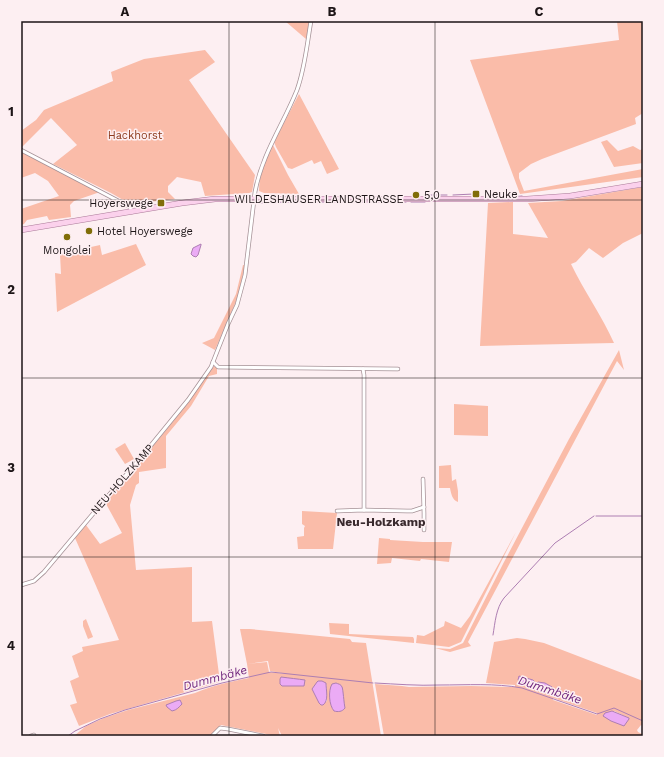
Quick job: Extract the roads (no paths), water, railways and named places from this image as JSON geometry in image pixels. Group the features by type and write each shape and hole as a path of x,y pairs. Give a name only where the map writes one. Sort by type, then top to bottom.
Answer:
{"main road":[{"name":"WILDESHAUSER LANDSTRASSE","path":"21,230 182,203 215,199 527,199 570,196 643,184"}],"street":[{"name":"NEU-HOLZKAMP","path":"21,585 34,581 44,572 158,437 188,400 211,367 244,281 257,178 297,88 303,66 311,21"},
{"path":"21,150 130,207 132,212"},
{"path":"213,362 218,367 398,369"},
{"path":"363,369 364,510"},
{"path":"423,478 424,530"},
{"path":"337,511 412,511 424,507"},
{"path":"212,736 220,728 263,736"}],"water":[{"path":"201,244 198,255 196,257 193,256 191,254 193,248"},
{"path":"519,676 533,680 535,682 534,685 521,682 518,680"},
{"path":"281,677 305,680 304,686 282,686 280,684"},
{"path":"318,681 326,683 327,698 323,705 319,703 312,689"},
{"path":"538,682 545,683 552,687 551,691 536,686"},
{"path":"336,683 341,685 345,708 338,712 334,711 332,708 330,698 332,684"},
{"path":"180,700 182,704 174,711 166,705 176,701"},
{"path":"612,711 629,718 624,726 603,716 605,713"}],"waterway":[{"path":"453,195 474,194"},
{"path":"430,195 447,195"},
{"path":"511,197 522,196"},
{"path":"257,203 304,202"},
{"path":"307,202 324,202"},
{"path":"327,202 359,202"},
{"path":"362,202 406,202"},
{"path":"411,202 425,202"},
{"path":"493,635 495,621 501,602 504,598 555,543 594,516"},
{"path":"596,516 643,516"},
{"name":"Dummbäke","path":"68,736 100,719 125,710 222,683 271,672 373,683"},
{"name":"Dummbäke","path":"375,683 512,686 522,688 597,714 614,708 643,721"}],"place":[{"name":"Neuke","path":"476,194"},
{"name":"5,0","path":"416,195"},
{"name":"Hoyerswege","path":"161,203"},
{"name":"Hotel Hoyerswege","path":"89,231"},
{"name":"Mongolei","path":"67,237"}],"district":[{"name":"Neu-Holzkamp","path":"381,522"}],"park label":[{"name":"Hackhorst","path":"135,135"}]}
